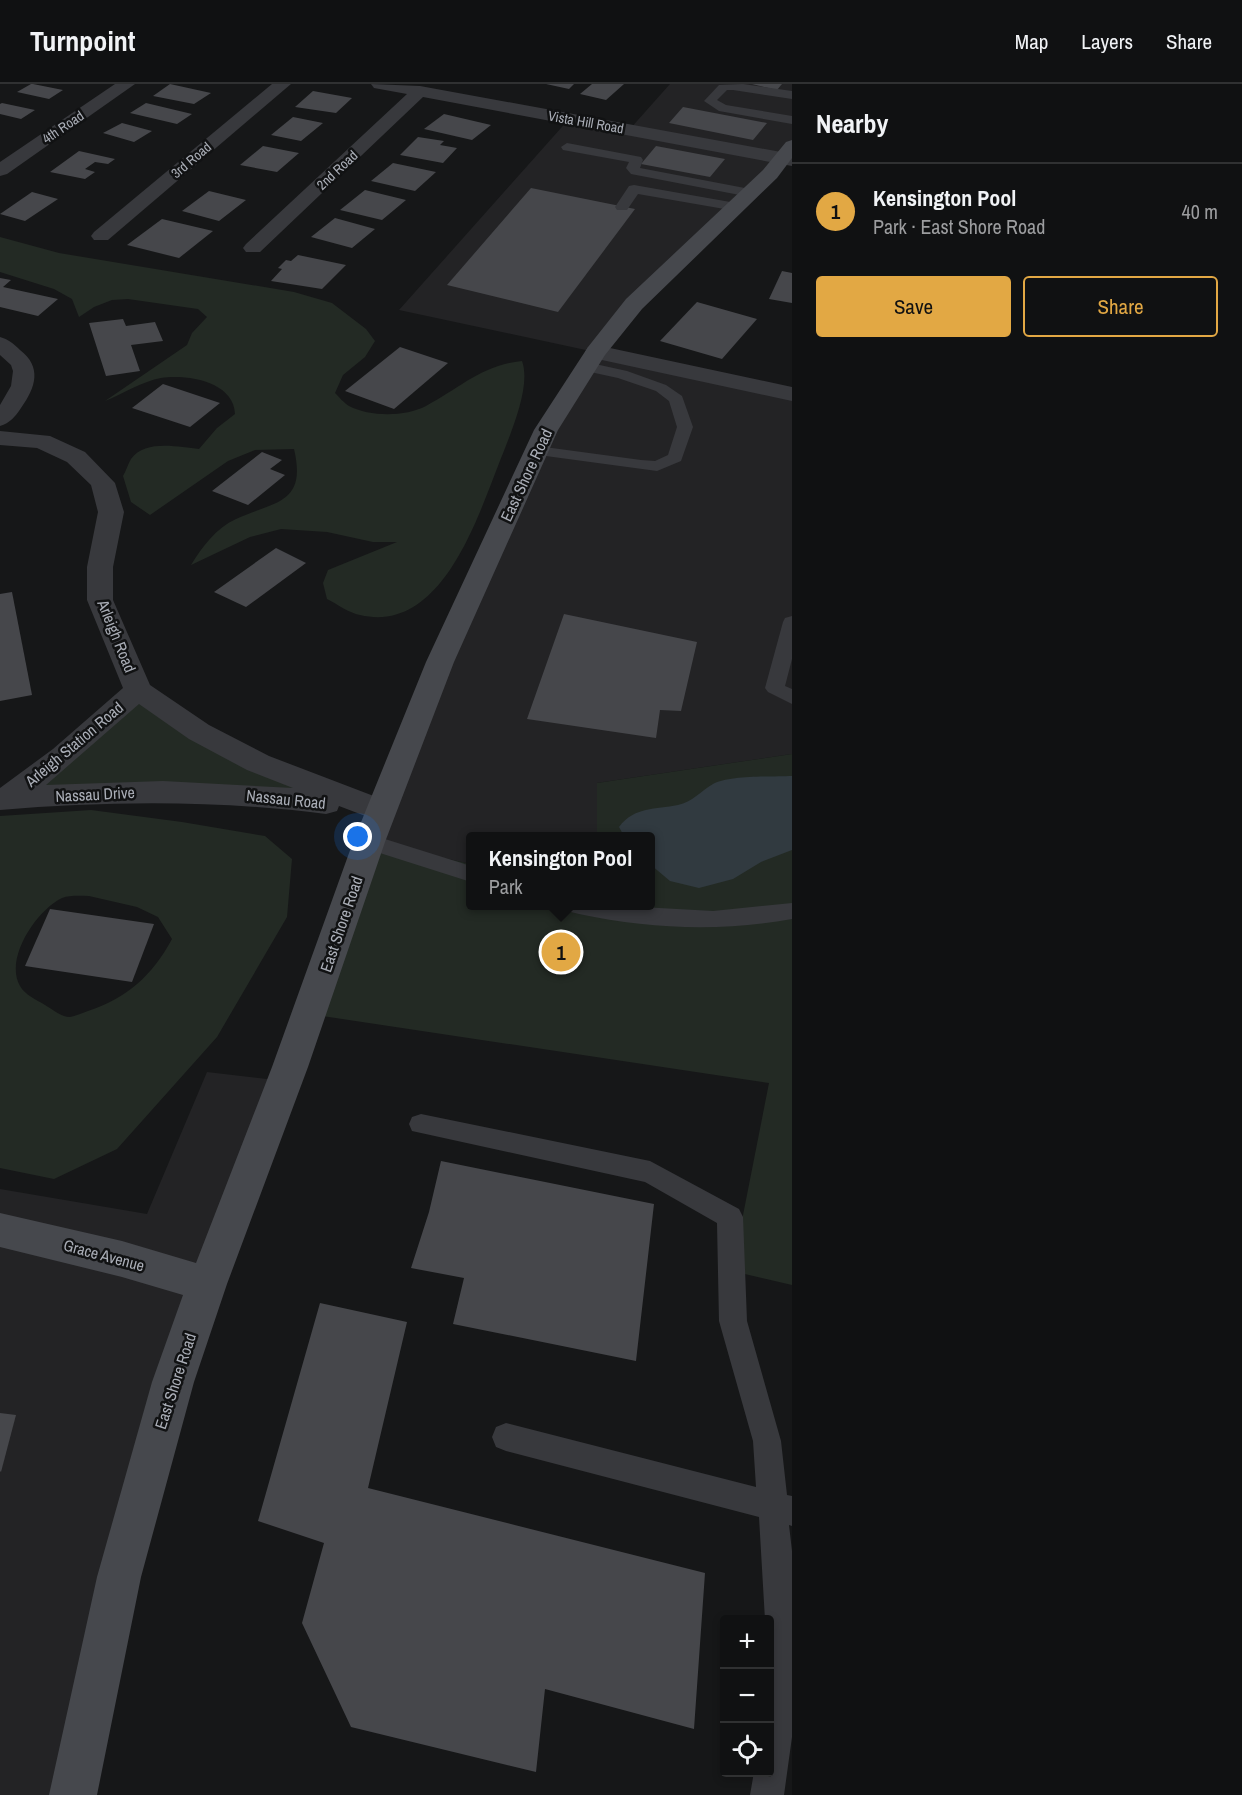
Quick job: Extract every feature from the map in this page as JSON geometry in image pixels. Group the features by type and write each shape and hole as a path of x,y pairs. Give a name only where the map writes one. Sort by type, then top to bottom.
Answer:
{"main road":[{"name":"East Shore Road","path":"73,1795 122,1565 161,1421 207,1284 290,1067 369,842 440,662 554,416 591,359 634,304 789,155"},
{"name":"Grace Avenue","path":"0,1230 122,1259 207,1284"}],"street":[{"name":"4th Road","path":"0,170 126,84"},
{"name":"3rd Road","path":"101,236 282,84"},
{"name":"Vista Hill Road","path":"380,84 789,155"},
{"name":"2nd Road","path":"253,248 420,91"},
{"path":"0,344 22,363 24,374 18,399 42,441"},
{"path":"591,359 792,394"},
{"name":"Arleigh Road","path":"18,399 1,432 42,441 76,457 103,483 111,512 100,567 100,600 138,690 199,732 258,763 381,811"},
{"name":"Arleigh Station Road","path":"5,798 63,756 138,690"},
{"name":"Nassau Drive","path":"5,798 151,791 190,793"},
{"name":"Nassau Road","path":"190,793 266,795 381,811"}],"lane":[{"path":"792,95 733,86 723,87 710,101 723,108 792,120"},
{"path":"567,147 637,160 632,168 636,171 743,200"},
{"path":"622,207 634,189 743,200"},
{"path":"537,451 649,466 657,466 675,458 685,427 676,399 661,388 622,374 591,359"},
{"path":"792,622 775,688 792,698"},
{"path":"369,842 466,872"},
{"path":"603,910 639,916 677,918 765,916 792,911"},
{"path":"420,1124 650,1172 730,1217 733,1321 767,1441 782,1508 780,1586 782,1696 767,1795"},
{"path":"506,1437 782,1508"}],"shaded area":[{"path":"670,84 792,84 792,146 596,352 792,396 792,754 597,783 597,832 466,832 466,863 369,842 423,702 595,352 399,310 569,119 629,130"},
{"path":"0,237 59,253 294,292 332,303 366,329 375,341 365,357 343,375 335,393 343,402 357,410 377,414 398,414 418,410 483,372 508,363 522,361 524,385 513,428 478,516 451,569 433,591 412,608 388,616 360,615 347,610 327,599 323,583 328,570 397,542 373,542 327,532 281,529 250,537 191,565 222,527 275,503 292,491 296,481 297,467 294,449 255,450 228,461 150,515 131,502 123,476 131,459 137,453 163,446 199,449 217,428 235,414 233,403 218,387 208,382 184,377 154,380 105,401 187,345 192,333 207,317 198,309 128,299 112,300 94,307 79,317 72,299 54,289 0,272"},
{"path":"138,690 199,732 381,811 266,795 9,798"},
{"path":"792,754 792,1285 732,1271 769,1083 309,1014 369,842 466,863 466,910 655,910 655,832 597,832 597,783"},
{"path":"792,776 792,850 761,862 733,879 699,888 670,881 655,868 655,832 622,832 619,827 625,820 639,812 683,804 713,784 740,778"},
{"path":"91,810 182,822 265,836 292,859 287,917 217,1037 117,1149 54,1179 0,1168 0,816","holes":["89,896 137,907 158,917 172,939 147,975 126,992 102,1006 70,1017 63,1016 22,989 16,975 16,962 20,949 34,924 52,904 65,897"]},
{"path":"207,1072 284,1081 203,1283 73,1795 0,1795 0,1189 147,1214"}],"building":[{"path":"31,84 63,90 49,99 17,92"},
{"path":"170,84 211,93 194,104 153,96"},
{"path":"546,84 574,84 569,89"},
{"path":"592,84 624,84 606,100 580,94"},
{"path":"752,84 782,84 777,90"},
{"path":"313,91 352,98 336,113 295,107"},
{"path":"2,103 35,110 21,119 0,114"},
{"path":"146,103 192,114 177,124 130,113"},
{"path":"683,107 767,123 753,140 669,123"},
{"path":"444,114 491,125 472,140 424,129"},
{"path":"293,117 323,123 301,141 271,135"},
{"path":"122,123 152,131 134,142 103,133"},
{"path":"418,137 444,141 440,145 457,148 443,163 400,155"},
{"path":"263,146 299,153 277,172 240,165"},
{"path":"656,146 725,159 710,177 641,164"},
{"path":"79,151 115,159 108,164 95,162 85,169 95,172 85,179 50,172"},
{"path":"393,163 436,172 415,191 371,181"},
{"path":"531,188 635,209 558,312 447,285"},
{"path":"365,190 406,200 382,220 340,210"},
{"path":"209,191 246,200 219,221 182,211"},
{"path":"32,192 58,199 25,221 0,214"},
{"path":"335,218 375,229 352,248 311,237"},
{"path":"162,219 213,231 179,258 127,245"},
{"path":"298,255 346,265 322,289 271,281 282,269 278,268 286,260 291,261"},
{"path":"782,271 792,273 792,303 769,299"},
{"path":"0,278 11,280 3,287 58,299 38,316 0,307"},
{"path":"697,302 757,319 722,359 660,341"},
{"path":"123,319 126,326 155,322 163,341 131,345 140,371 106,376 89,323"},
{"path":"400,347 448,363 394,409 345,391"},
{"path":"163,384 220,403 190,427 132,408"},
{"path":"262,452 282,460 270,469 285,475 248,505 212,491"},
{"path":"276,548 306,563 246,607 214,592"},
{"path":"12,592 32,695 0,701 0,594"},
{"path":"564,614 697,642 681,711 660,710 656,738 527,719"},
{"path":"50,909 154,924 132,982 25,966"},
{"path":"441,1161 654,1204 636,1361 453,1324 464,1278 411,1268 429,1212"},
{"path":"320,1303 407,1322 368,1488 705,1573 694,1729 545,1689 536,1772 351,1727 302,1623 324,1543 258,1521"},
{"path":"0,1413 16,1415 1,1472 0,1471"}],"place":[{"name":"Kensington Pool","path":"561,952"}]}
